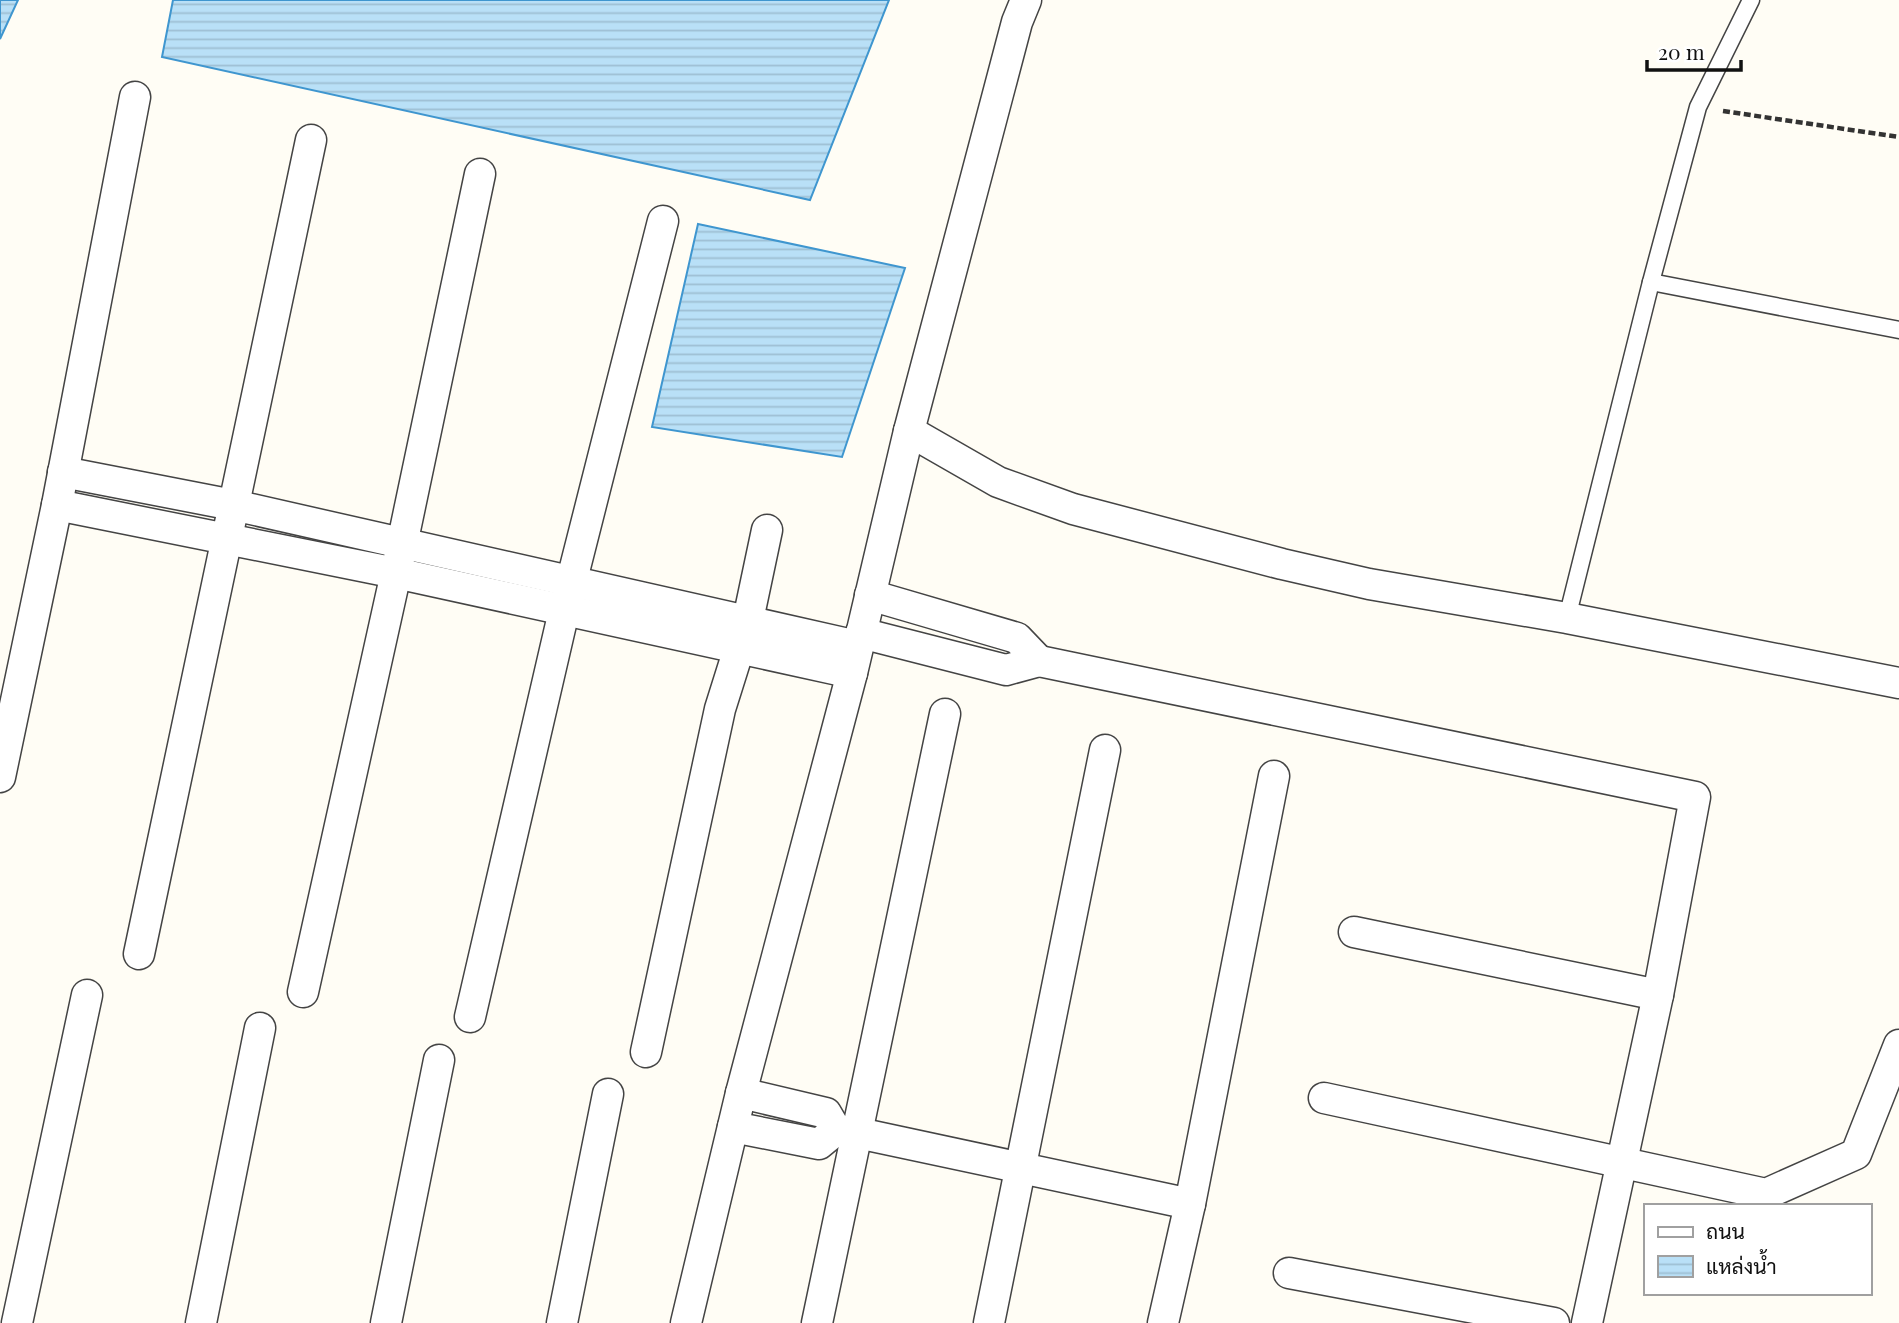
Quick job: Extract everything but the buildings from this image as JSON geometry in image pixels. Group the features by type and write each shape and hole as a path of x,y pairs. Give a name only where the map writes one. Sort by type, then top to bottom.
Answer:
{"street":[{"path":"686,1323 741,1093 857,650 909,431 1017,22 1026,0"},
{"path":"0,776 57,505 135,97"},
{"path":"139,954 311,140"},
{"path":"303,992 396,573 480,174"},
{"path":"470,1017 564,611 663,221"},
{"path":"909,431 998,482 1073,509 1369,584 1567,618 1899,684"},
{"path":"63,472 233,505 572,580 748,620 857,650"},
{"path":"57,505 396,573 738,649 857,650 1006,670 1039,661 1695,797 1658,995 1587,1323"},
{"path":"646,1052 720,709 748,620 767,530"},
{"path":"870,595 1017,638 1039,661"},
{"path":"817,1323 847,1132 945,714"},
{"path":"989,1323 1105,750"},
{"path":"1163,1323 1190,1204 1274,776"},
{"path":"1354,932 1658,995"},
{"path":"17,1323 87,995"},
{"path":"201,1323 260,1028"},
{"path":"1324,1098 1621,1165 1766,1194 1856,1154 1899,1045"},
{"path":"386,1323 439,1060"},
{"path":"741,1093 826,1112 847,1132 1190,1204"},
{"path":"562,1323 608,1094"},
{"path":"733,1127 819,1144 847,1132"},
{"path":"1289,1273 1554,1323"}],"lane":[{"path":"1567,618 1698,107 1751,0"},
{"path":"1651,282 1899,330"}],"path":[{"path":"1698,107 1899,137"}],"water":[{"path":"0,0 18,0 0,39"},
{"path":"173,0 889,0 810,200 162,57"},
{"path":"698,224 905,268 842,457 652,427"}]}
